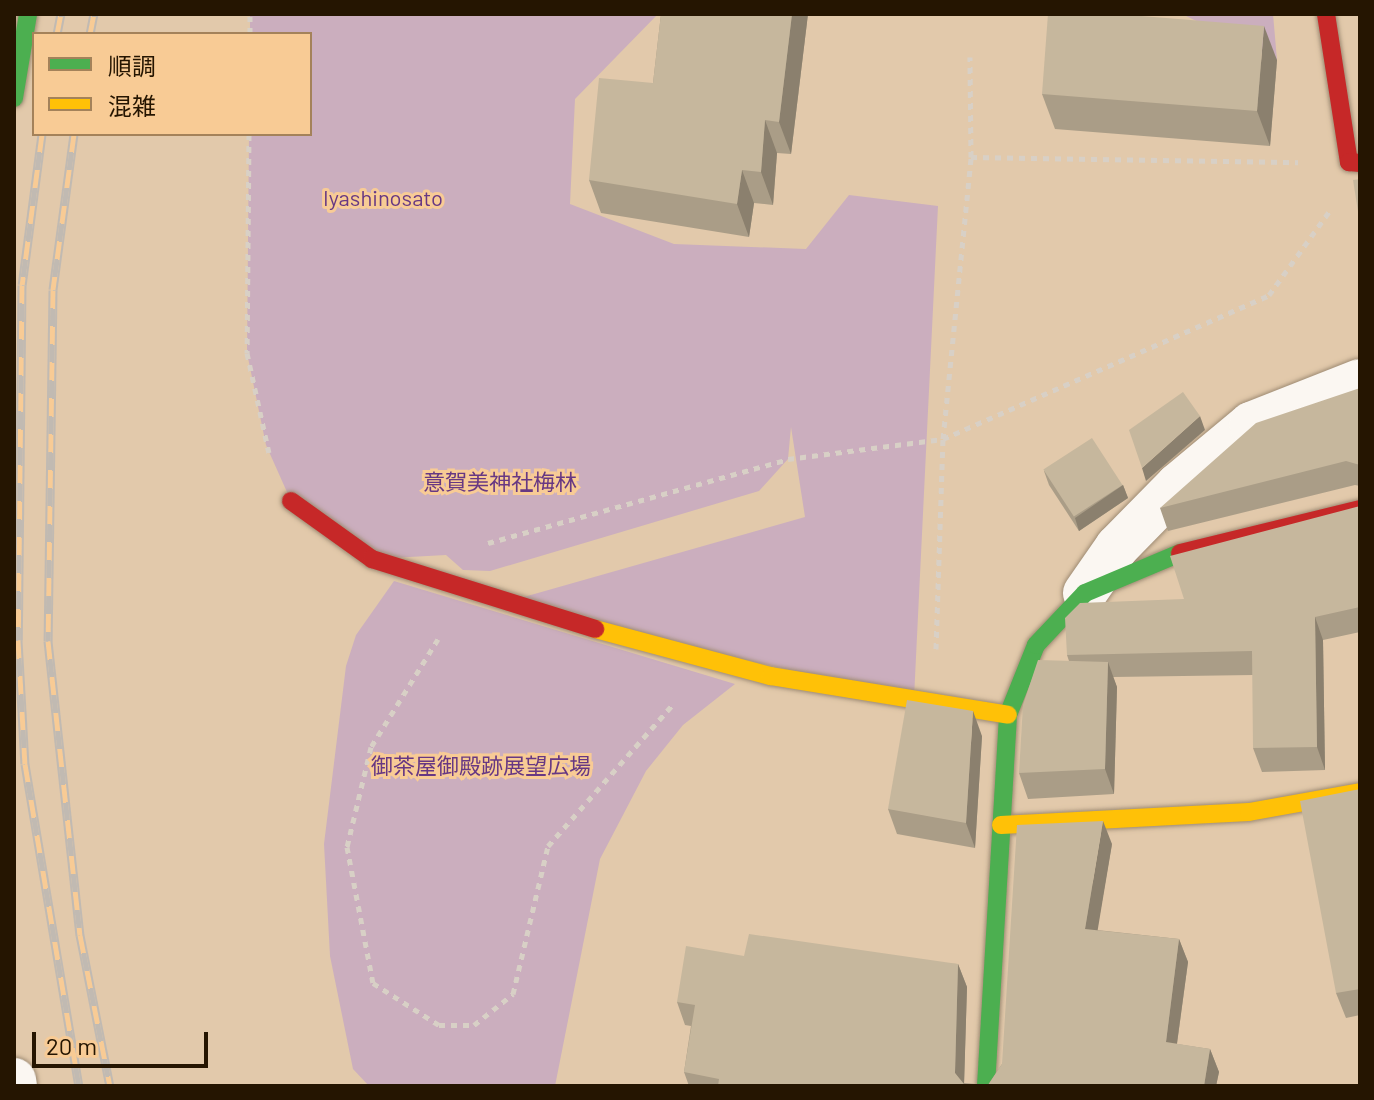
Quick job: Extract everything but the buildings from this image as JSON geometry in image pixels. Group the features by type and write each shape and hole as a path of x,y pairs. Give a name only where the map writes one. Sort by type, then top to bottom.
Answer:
{"street":[{"path":"14,98 28,14"},
{"path":"1326,14 1354,162"},
{"path":"986,1086 1008,715 1036,645 1085,593 1117,547 1178,485 1251,424 1360,381"},
{"path":"291,501 372,559 499,604 715,660 1008,715"},
{"path":"1085,593 1158,559 1360,509"},
{"path":"1001,825 1249,812 1360,792"}],"path":[{"path":"935,702 943,439 958,233 971,157 970,57"},
{"path":"249,136 247,353 266,445 291,501"},
{"path":"476,547 788,459 943,439 1269,295 1305,254 1354,162 971,157"},
{"path":"499,604 451,621 407,679 371,747 347,847 373,983 439,1025 474,1025 513,994 548,846 715,660"}],"green space":[{"path":"250,14 658,14 575,99 570,204 674,244 806,249 849,195 938,206 914,698 499,604 805,517 791,427 788,459 759,491 490,571 463,570 446,555 372,559 291,501 266,445 247,353 249,136 312,136 312,32 250,32"},
{"path":"1182,14 1273,14 1277,60"},
{"name":"御茶屋御殿跡展望広場","path":"394,581 735,684 683,725 646,771 600,859 555,1086 369,1086 353,1069 330,956 324,844 346,666 356,635"}],"railway":[{"path":"57,32 61,14"},
{"path":"90,32 94,14"},
{"path":"42,136 22,285 18,640 25,764 79,1086"},
{"path":"74,136 53,290 48,641 80,935 110,1086"}],"traffic: fast":[{"path":"14,98 28,14"},
{"path":"986,1086 1008,715 1036,645 1085,593 1180,553"}],"traffic: slow":[{"path":"595,629 771,676 1008,715"},
{"path":"1001,825 1249,812 1360,792"}],"traffic: jam":[{"path":"1326,14 1349,162 1360,163"},
{"path":"291,501 372,559 595,629"},
{"path":"1180,553 1360,509"}],"park label":[{"name":"Iyashinosato","path":"383,198"},
{"name":"意賀美神社梅林","path":"500,482"}]}
